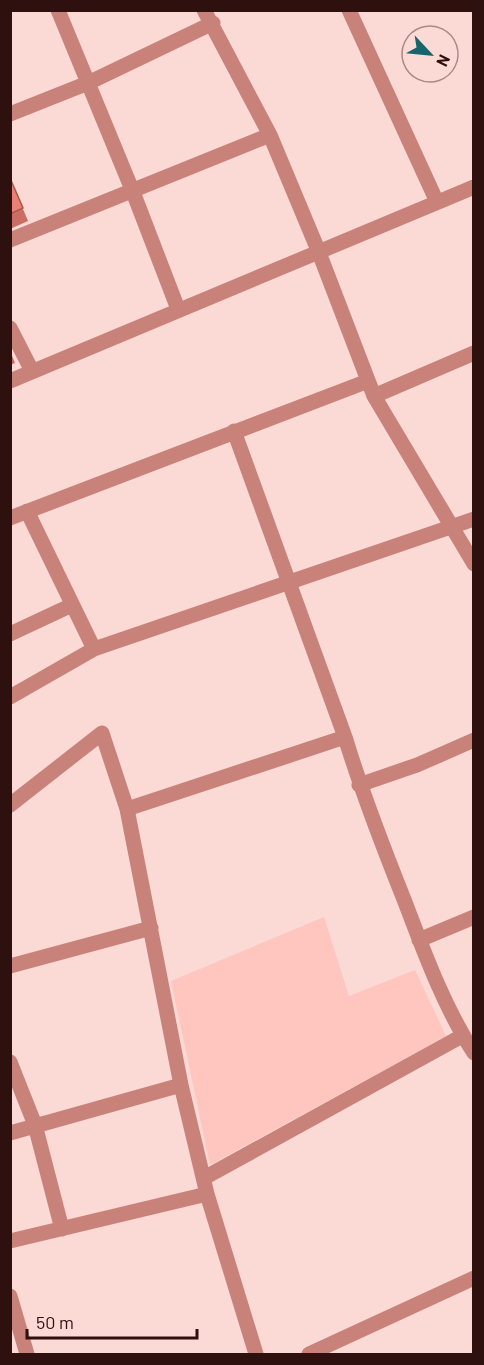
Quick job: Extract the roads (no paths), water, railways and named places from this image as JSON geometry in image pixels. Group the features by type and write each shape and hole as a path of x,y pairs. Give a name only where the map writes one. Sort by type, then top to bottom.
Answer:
{"street":[{"path":"58,10 133,192 178,309"},
{"path":"349,10 437,202"},
{"path":"10,114 88,83 208,16 270,135 318,250 374,396 474,564"},
{"path":"10,240 270,135"},
{"path":"10,381 318,250 474,187"},
{"path":"10,328 32,370"},
{"path":"374,396 474,353"},
{"path":"10,518 368,381"},
{"path":"234,431 286,583 345,737 359,785 420,940 462,1036 474,1053"},
{"path":"27,511 94,650"},
{"path":"10,697 94,650 451,525 474,519"},
{"path":"10,634 72,605"},
{"path":"10,805 102,733 128,809 181,1085 207,1194 256,1354"},
{"path":"128,809 345,737"},
{"path":"359,785 417,765 474,740"},
{"path":"420,940 474,917"},
{"path":"10,966 150,928"},
{"path":"204,1178 462,1036"},
{"path":"10,1062 35,1125 62,1229"},
{"path":"10,1133 181,1085"},
{"path":"10,1241 207,1194"},
{"path":"309,1354 474,1278"},
{"path":"10,1296 27,1354"}]}
